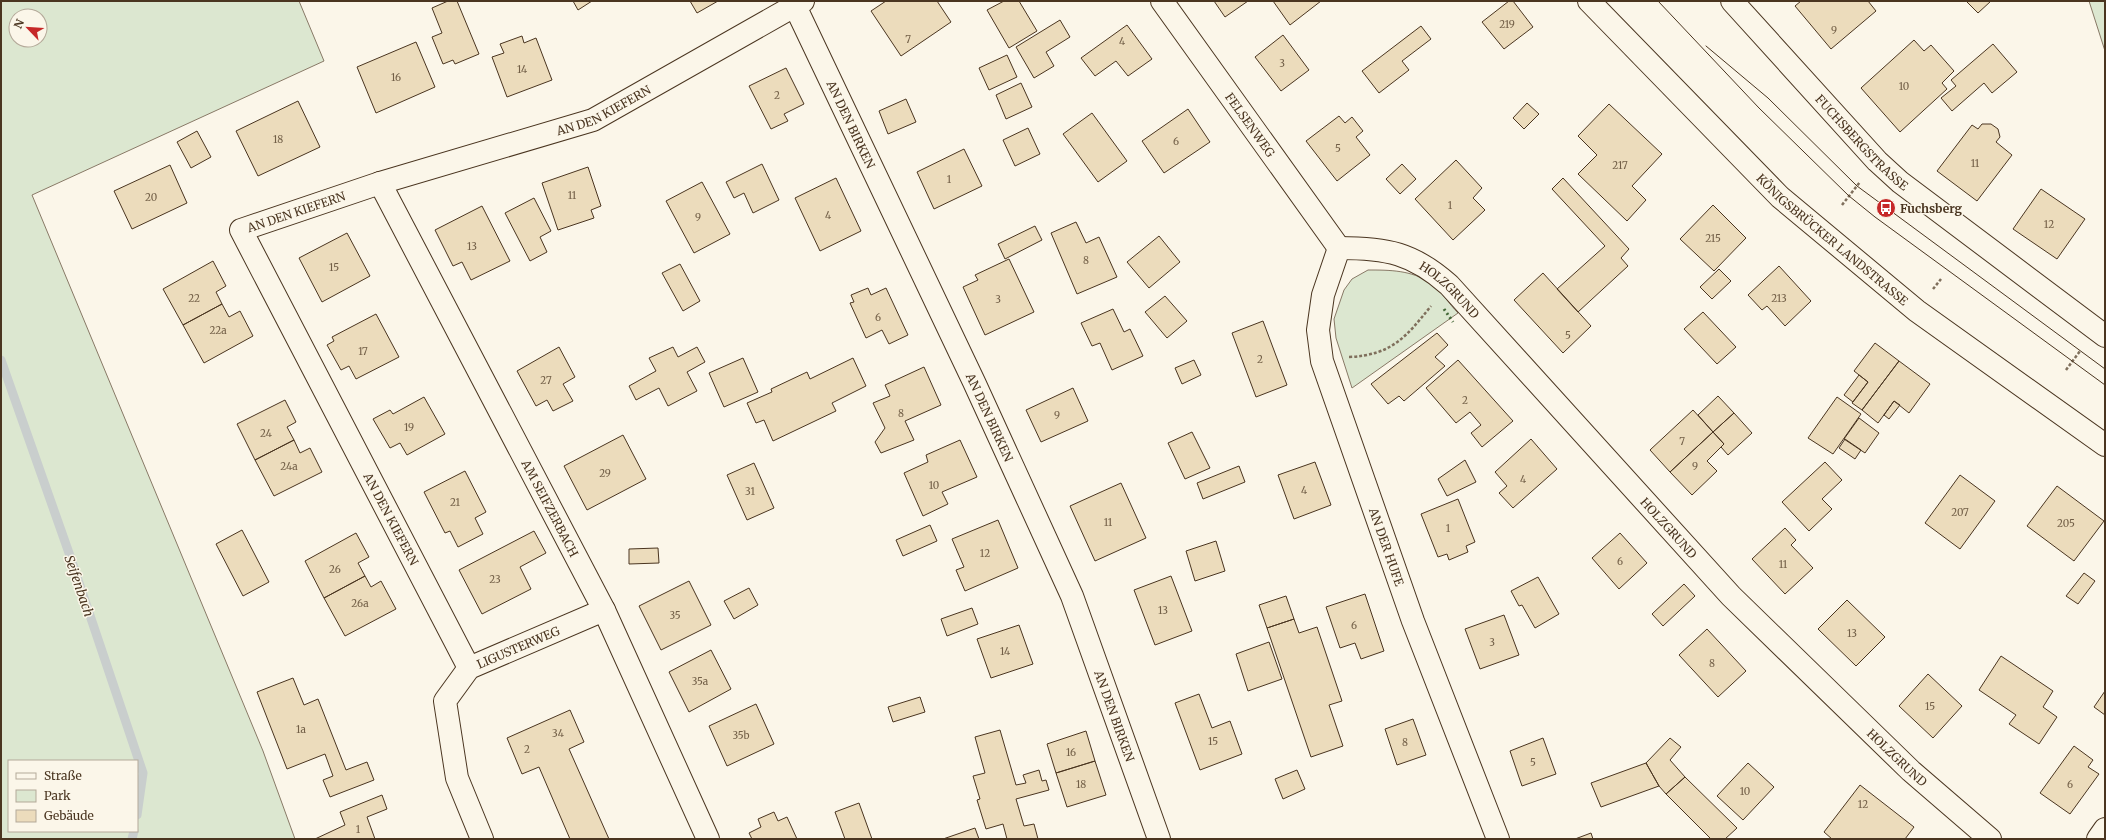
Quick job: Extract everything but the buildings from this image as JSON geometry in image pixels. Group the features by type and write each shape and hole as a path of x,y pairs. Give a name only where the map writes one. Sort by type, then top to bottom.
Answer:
{"street":[{"name":"FELSENWEG","path":"1162,1 1339,248"},
{"name":"KÖNIGSBRÜCKER LANDSTRASSE","path":"1589,1 1780,197 1917,311 2105,445"},
{"name":"FUCHSBERGSTRASSE","path":"1732,1 1877,161 1900,182 2105,336"},
{"name":"AN DEN KIEFERN","path":"469,668 241,230 380,183 593,120 799,4"},
{"name":"AN DEN BIRKEN","path":"799,4 1072,596 1159,839"},
{"name":"AM SEIFZERBACH","path":"380,183 604,610 708,839"},
{"name":"HOLZGRUND","path":"1339,248 1367,248 1413,258 1433,270 1449,285 1731,596 1911,771 1990,839"},
{"name":"AN DER HUFE","path":"1339,248 1323,295 1318,330 1324,365 1413,621 1498,839"},
{"name":"LIGUSTERWEG","path":"482,839 457,778 445,702 469,668 604,610"},
{"path":"2098,839 2105,829"}],"path":[{"path":"1324,365 1346,357 1368,356 1393,346 1415,326 1449,285"}],"green space":[{"path":"1,1 299,1 324,61 32,195 263,751 295,839 1,839"},
{"path":"2089,1 2105,1 2105,51"},
{"path":"1368,270 1384,270 1416,275 1438,289 1458,313 1352,388 1336,338 1334,319 1344,290 1352,279"}],"waterway":[{"name":"Seifenbach","path":"1,360 69,553 143,773 138,808"},
{"name":"Seifenbach","path":"132,839 134,832"}],"tram line":[{"path":"1658,1 1759,108 1849,196 1875,217 2105,385"},
{"path":"1706,46 1768,98 1857,186 2105,369"}],"hedge":[{"path":"1444,309 1453,322"}],"place":[{"name":"Fuchsberg","path":"1886,208"}]}
